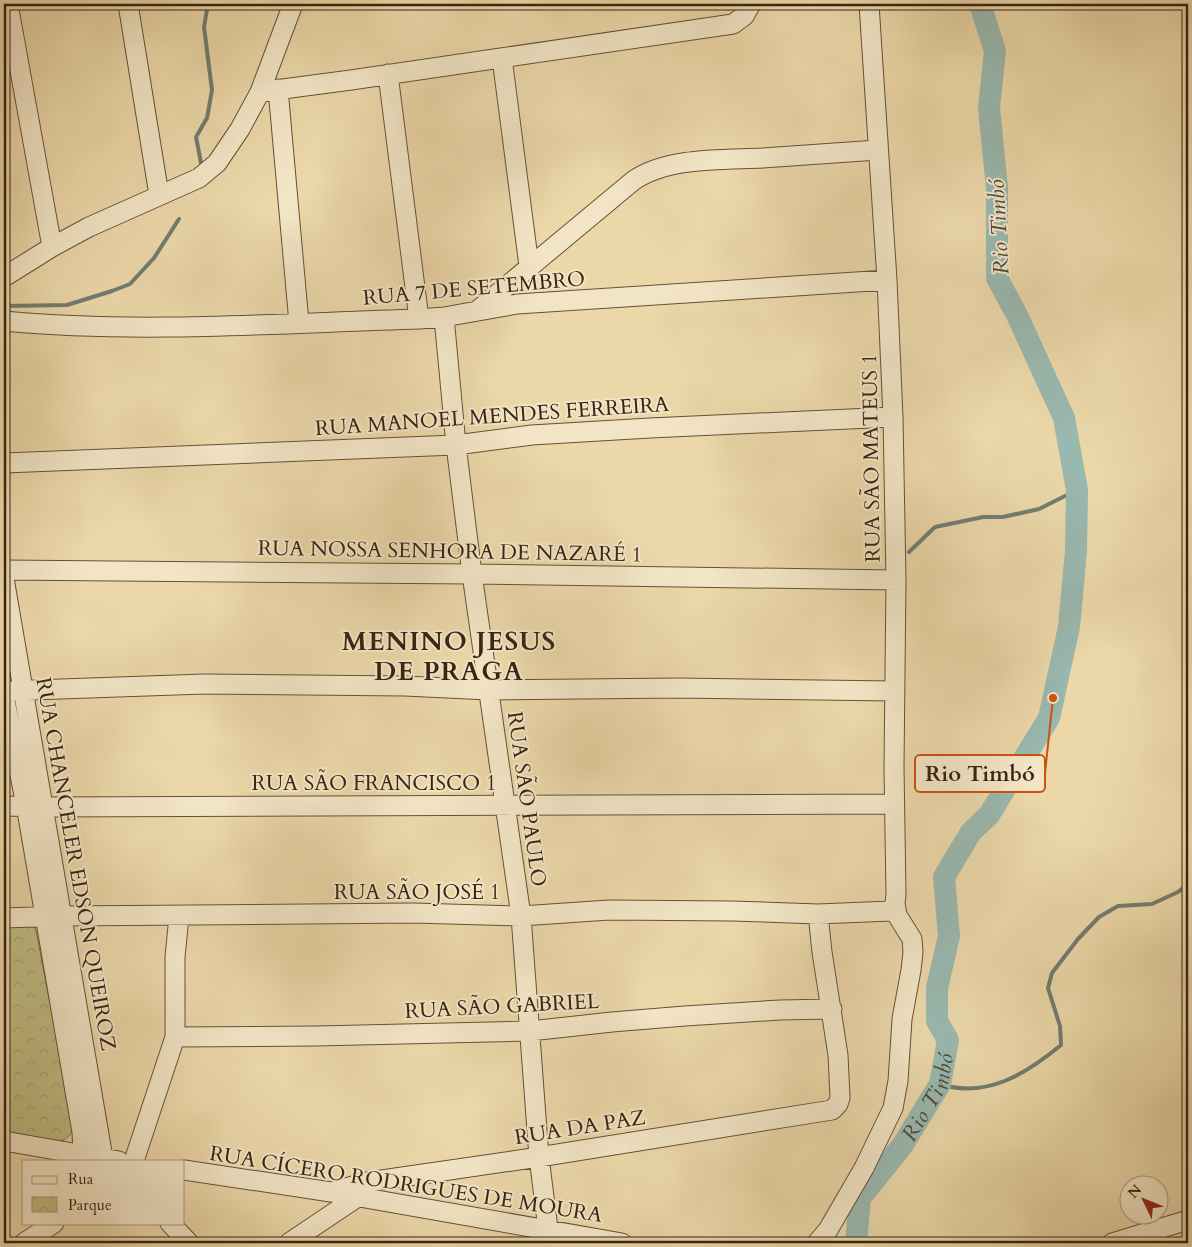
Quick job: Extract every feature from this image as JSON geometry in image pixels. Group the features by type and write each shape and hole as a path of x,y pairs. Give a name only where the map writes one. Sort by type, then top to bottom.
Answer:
{"street":[{"path":"8,4 52,247"},
{"path":"128,4 159,195"},
{"path":"4,277 52,247 112,216 199,178 217,163 269,90 293,4"},
{"path":"269,90 733,24 744,16 750,4"},
{"name":"RUA SÃO MATEUS 1","path":"869,4 888,280 894,417 896,580 894,804 896,842 893,907"},
{"path":"502,58 528,266"},
{"path":"388,74 419,319"},
{"path":"269,90 299,323"},
{"path":"478,310 528,266 583,224 633,181 650,171 692,162 878,150"},
{"name":"RUA 7 DE SETEMBRO","path":"4,321 79,327 123,328 419,319 444,317 527,303 888,280"},
{"name":"RUA SÃO PAULO","path":"444,317 456,445 472,574 521,916 539,1157 554,1235"},
{"name":"RUA MANOEL MENDES FERREIRA","path":"4,463 456,445 532,435 894,417"},
{"name":"RUA NOSSA SENHORA DE NAZARÉ 1","path":"4,570 896,580"},
{"name":"RUA CHANCELER EDSON QUEIROZ","path":"4,578 24,690 34,806 52,916 82,1132 83,1154"},
{"path":"4,691 204,684 405,686 489,690 678,688 894,691"},
{"name":"RUA CHANCELER EDSON QUEIROZ","path":"4,696 34,806"},
{"name":"RUA SÃO FRANCISCO 1","path":"4,806 894,804"},
{"path":"816,1243 828,1230 864,1168 893,1108 898,1081 902,1019 913,952 912,939 893,907"},
{"name":"RUA SÃO JOSÉ 1","path":"4,918 404,913 521,916 608,910 818,914 893,907"},
{"path":"818,914 822,952 832,1009"},
{"name":"RUA CHANCELER EDSON QUEIROZ","path":"52,916 99,1128 111,1159"},
{"path":"134,1160 175,1037 175,957 179,916"},
{"name":"RUA SÃO GABRIEL","path":"175,1037 530,1031 703,1015 832,1009"},
{"name":"RUA DA PAZ","path":"331,1192 368,1182 539,1157 832,1110 838,1104 840,1093 838,1055 832,1009"},
{"path":"4,1141 111,1159"},
{"name":"RUA CÍCERO RODRIGUES DE MOURA","path":"185,1170 358,1196 554,1235 622,1243"},
{"path":"289,1243 358,1196"},
{"path":"1112,1243 1172,1234 1188,1220"},
{"path":"24,1243 52,1224"},
{"path":"171,1224 188,1243"}],"green space":[{"path":"4,925 35,925 73,1124 69,1136 58,1142 4,1132"}],"waterway":[{"path":"202,168 196,137 207,118 212,90 204,27 208,4"},
{"name":"Rio Timbó","path":"856,1243 860,1198 902,1146 940,1084 948,1040 937,1021 937,988 949,936 944,877 971,832 989,815 1049,718 1069,627 1076,551 1077,490 1064,418 1017,315 997,278 997,188 989,108 995,51 980,4"},
{"path":"4,306 67,305 130,284 154,258 179,219"},
{"path":"909,552 935,527 983,517 1003,517 1039,509 1077,490"},
{"path":"940,1084 957,1088 989,1086 1019,1074 1048,1056 1061,1045 1060,1026 1048,988 1052,973 1078,939 1099,917 1118,906 1152,904 1178,892 1188,884"}],"place":[{"name":"Rio Timbó","path":"1053,698"}],"district":[{"name":"MENINO JESUS DE PRAGA","path":"449,656"}]}
